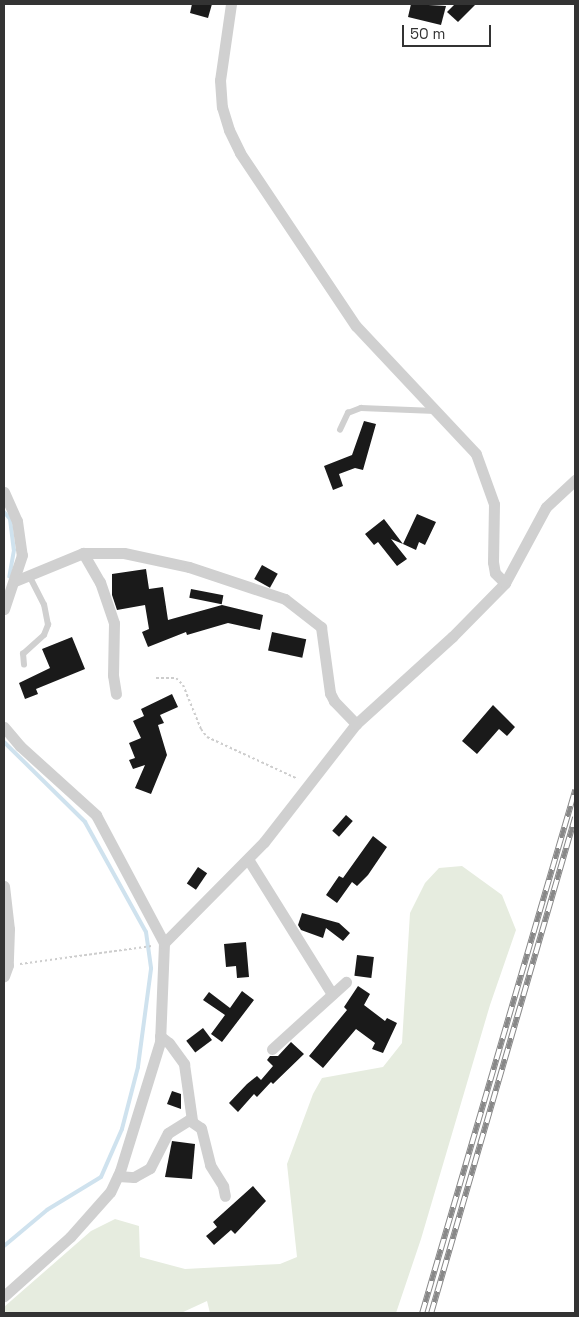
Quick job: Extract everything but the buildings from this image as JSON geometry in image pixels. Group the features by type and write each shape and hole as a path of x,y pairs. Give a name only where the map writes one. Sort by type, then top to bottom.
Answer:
{"street":[{"path":"231,4 222,62 221,98 229,130 240,153 356,326 437,410 476,454 483,468 496,521 492,562 495,573 505,583"},
{"path":"164,944 248,859 310,784 356,724 452,637 505,583 546,507 575,480"},
{"path":"4,492 20,532 22,555 15,581 4,609"},
{"path":"15,581 83,553 124,553 189,567 285,599 321,627 330,693 345,714 356,724"},
{"path":"83,553 100,582 114,623 113,676 116,694"},
{"path":"4,727 20,746 96,815 164,944 160,1036 146,1093 118,1176 110,1192 70,1237 4,1296"},
{"path":"248,859 332,994"},
{"path":"4,886 9,929 6,970"},
{"path":"272,1049 346,982"},
{"path":"160,1036 169,1042 184,1064 192,1120 201,1128 210,1165 224,1186 225,1196"},
{"path":"118,1176 134,1177 150,1168 168,1133 181,1123 192,1120"}],"lane":[{"path":"340,430 348,413 360,408 382,407 429,413 437,410"},
{"path":"24,665 23,654 44,634 48,625 44,605 29,576"}],"path":[{"path":"156,678 176,678 183,685 200,729 207,737 310,784"},
{"path":"6,970 164,944"}],"shaded area":[{"path":"462,866 502,895 516,930 490,1005 421,1239 396,1313 210,1313 207,1301 181,1313 4,1313 4,1307 91,1231 115,1219 139,1226 140,1257 185,1269 280,1264 297,1257 287,1164 313,1094 322,1078 383,1067 402,1043 410,913 425,883 439,868"}],"waterway":[{"path":"4,512 10,519 14,550 9,577"},
{"path":"4,742 85,822 146,932 151,969 138,1067 122,1129 101,1177 47,1210 4,1246"}],"railway":[{"path":"422,1313 575,790"},
{"path":"431,1313 575,817"}]}
